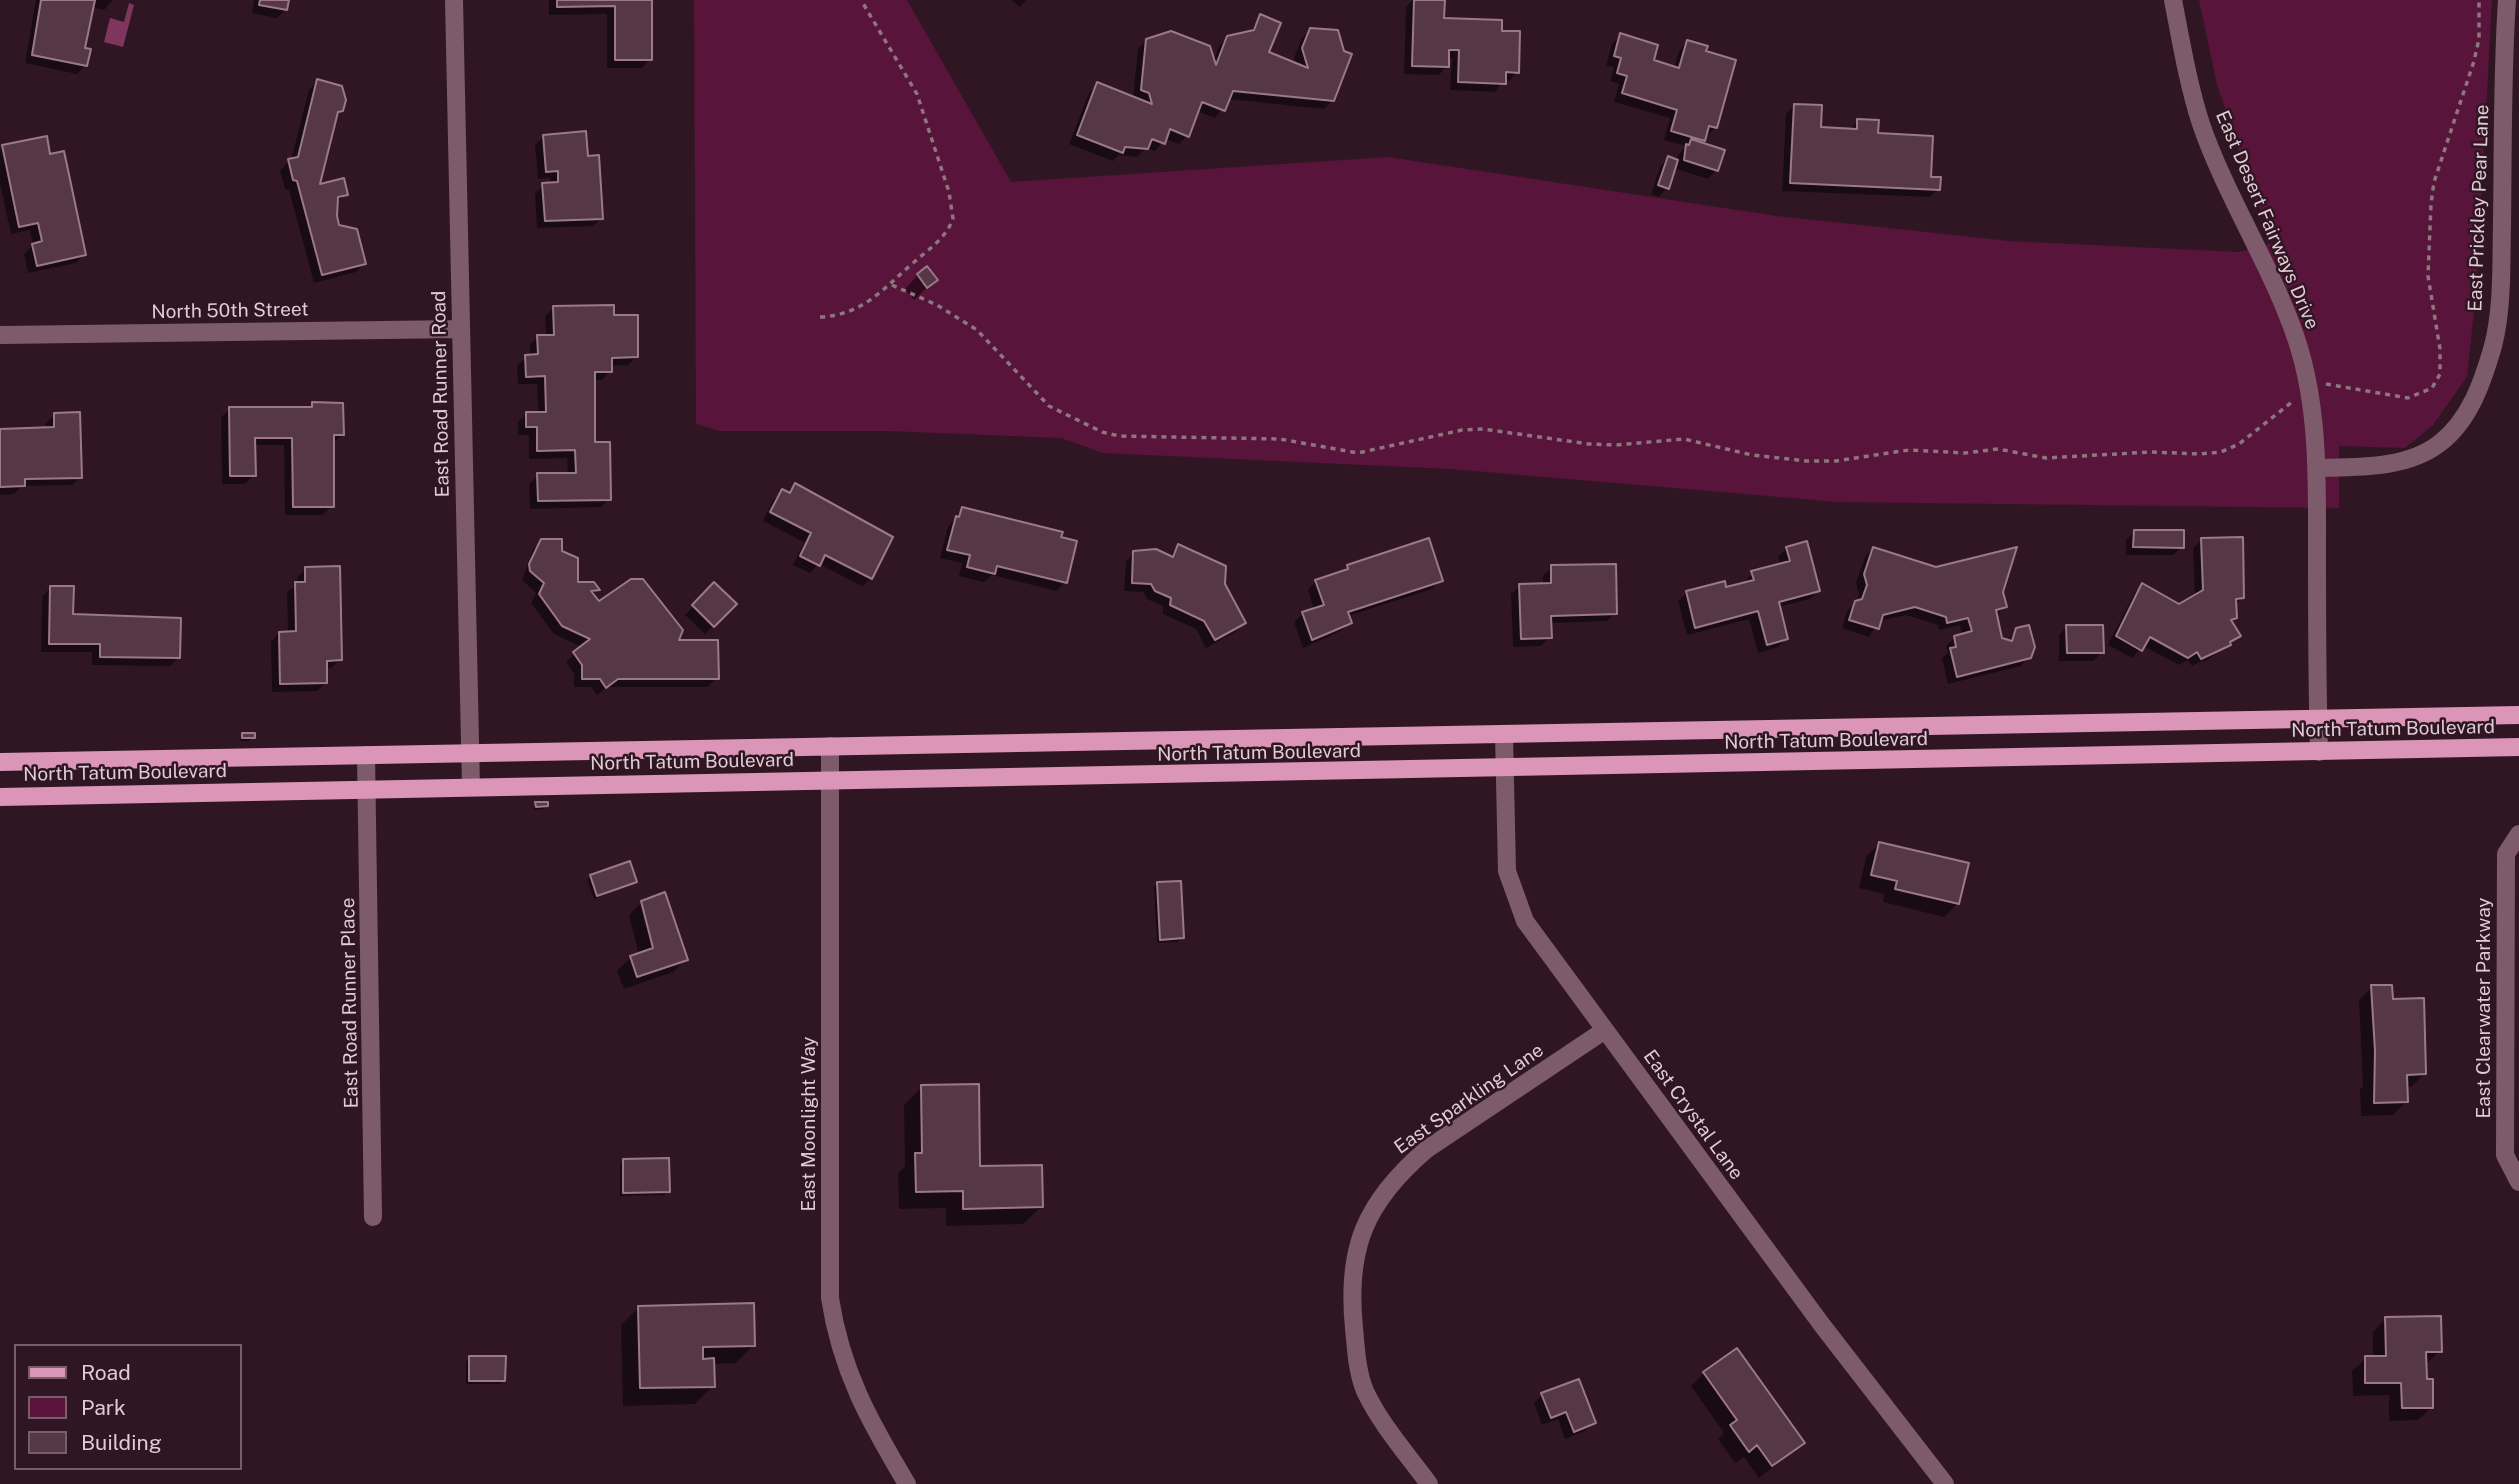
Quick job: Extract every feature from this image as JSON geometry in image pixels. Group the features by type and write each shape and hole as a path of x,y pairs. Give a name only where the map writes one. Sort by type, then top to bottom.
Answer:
{"main road":[{"name":"North Tatum Boulevard","path":"0,762 2519,715"},
{"name":"North Tatum Boulevard","path":"0,797 2519,747"}],"street":[{"name":"East Road Runner Road","path":"454,0 471,787"},
{"name":"East Desert Fairways Drive","path":"2173,0 2201,123 2231,195 2262,254 2297,342 2309,391 2317,468 2319,752"},
{"name":"East Prickley Pear Lane","path":"2317,468 2398,462 2422,454 2442,442 2476,398 2493,344 2500,286 2507,0"},
{"name":"North 50th Street","path":"0,335 460,329"},
{"name":"East Crystal Lane","path":"1504,734 1507,871 1514,897 1525,921 1830,1336 1945,1484"},
{"name":"East Moonlight Way","path":"830,747 830,1298 835,1331 852,1385 907,1484"},
{"name":"East Road Runner Place","path":"366,755 373,1217"},
{"name":"East Clearwater Parkway","path":"2519,834 2506,854 2512,1023 2505,1155 2519,1182"},
{"name":"East Sparkling Lane","path":"1429,1484 1380,1419 1364,1389 1357,1358 1350,1286 1362,1233 1396,1178 1427,1149 1605,1031"}],"path":[{"path":"820,317 852,311 892,285 948,231 953,206 917,94 861,0"},
{"path":"892,285 937,305 977,330 1049,406 1102,432 1119,436 1280,439 1358,453 1462,430 1483,429 1603,444 1684,439 1752,455 1807,461 1836,461 1909,450 1965,453 1998,449 2046,458 2151,452 2221,452 2239,444 2309,391 2335,383 2388,397 2408,398 2424,394 2436,382 2440,349 2428,275 2431,204 2434,182 2474,61 2479,39 2479,0"}],"green space":[{"path":"694,0 907,0 1011,182 1388,157 1777,216 2009,241 2239,252 2276,242 2244,177 2235,136 2217,85 2199,0 2492,0 2476,293 2467,377 2433,425 2405,448 2339,446 2339,508 1838,502 1451,469 1103,453 1061,438 888,431 720,431 696,424"}],"shaded area":[{"path":"129,3 134,5 123,47 104,42 110,18 124,22"}],"building":[{"path":"41,0 95,0 85,48 91,49 87,66 32,55"},
{"path":"260,0 289,0 287,10 259,5"},
{"path":"557,0 652,0 652,60 615,60 615,6 557,7"},
{"path":"1414,0 1445,0 1444,18 1502,20 1502,31 1520,31 1519,73 1506,72 1506,84 1458,82 1459,50 1449,50 1449,67 1412,66"},
{"path":"1260,14 1281,23 1269,52 1308,68 1302,48 1310,28 1338,30 1344,51 1352,54 1334,101 1233,91 1225,111 1202,102 1189,137 1170,129 1165,144 1152,139 1148,149 1125,147 1123,153 1077,135 1097,82 1152,104 1149,93 1141,90 1146,39 1171,31 1210,46 1216,65 1227,36 1254,30"},
{"path":"1620,33 1658,45 1654,60 1679,68 1687,40 1708,46 1706,51 1736,60 1717,128 1709,126 1705,141 1671,131 1677,110 1622,93 1627,76 1617,73 1621,58 1614,56"},
{"path":"317,79 342,86 346,100 343,111 338,112 320,184 344,178 348,195 338,197 339,225 357,229 366,264 322,275 297,181 293,180 288,159 298,157"},
{"path":"1794,104 1822,105 1821,127 1857,129 1857,119 1879,120 1878,133 1933,136 1931,177 1941,177 1940,190 1790,183"},
{"path":"586,131 588,156 599,155 603,219 545,221 542,183 558,182 558,171 546,172 543,135"},
{"path":"47,136 50,154 64,151 86,255 37,266 32,244 42,241 38,223 19,227 2,145"},
{"path":"1691,139 1725,150 1718,171 1684,160 1686,144 1689,145"},
{"path":"1668,156 1678,160 1669,189 1658,185"},
{"path":"927,266 938,280 927,288 917,274"},
{"path":"614,305 614,315 638,315 638,357 612,358 612,372 595,372 595,442 610,442 611,500 538,501 537,473 576,473 575,450 537,451 537,427 526,427 526,412 546,412 545,376 526,377 525,355 538,354 537,335 554,335 553,306"},
{"path":"312,402 343,403 344,435 334,435 334,507 293,507 292,438 255,438 256,476 230,476 229,407 312,407"},
{"path":"80,412 82,478 25,479 25,486 0,487 0,429 54,427 54,413"},
{"path":"795,483 893,537 872,579 825,555 820,566 800,556 811,533 770,512 782,489 790,493"},
{"path":"962,507 1063,532 1061,537 1077,541 1067,583 997,566 995,574 967,567 970,555 947,550 956,516 959,517"},
{"path":"2134,530 2184,530 2184,548 2133,547"},
{"path":"2243,537 2244,598 2236,599 2237,618 2231,620 2241,636 2230,642 2231,645 2201,659 2197,652 2188,658 2150,637 2142,651 2116,636 2142,583 2179,604 2203,590 2201,538"},
{"path":"1429,538 1443,581 1348,612 1352,623 1312,640 1302,612 1324,605 1315,580 1348,569 1347,565"},
{"path":"541,539 562,539 562,551 578,558 578,582 594,582 600,590 591,591 599,601 631,579 643,579 683,630 679,640 718,640 719,679 618,679 606,688 600,679 582,679 582,665 573,652 590,639 562,626 539,594 544,583 530,571 529,564"},
{"path":"1807,541 1820,591 1779,602 1788,639 1767,645 1758,611 1695,628 1686,591 1725,581 1726,587 1754,580 1751,571 1790,561 1786,547"},
{"path":"1178,544 1226,566 1225,584 1246,623 1215,640 1204,621 1170,605 1171,598 1155,591 1151,584 1132,583 1133,551 1156,549 1173,557"},
{"path":"1873,547 1936,567 2017,547 2003,592 2007,607 1996,610 2002,638 2012,641 2016,628 2029,625 2035,647 2031,658 1957,677 1950,648 1956,647 1954,636 1972,631 1968,618 1947,623 1946,617 1915,607 1883,615 1879,629 1849,620 1855,601 1862,599 1867,585 1864,574"},
{"path":"1616,564 1617,614 1551,616 1552,638 1521,639 1519,584 1551,583 1551,565"},
{"path":"340,566 342,660 327,661 327,683 280,684 279,632 296,631 295,582 305,582 305,567"},
{"path":"714,582 737,604 714,627 692,605"},
{"path":"50,586 74,586 73,614 181,618 180,658 100,657 100,644 49,644"},
{"path":"2066,625 2103,625 2104,653 2067,653"},
{"path":"242,733 255,733 255,738 242,738"},
{"path":"535,802 548,802 548,806 536,807"},
{"path":"1879,842 1969,863 1959,904 1895,889 1897,881 1871,875"},
{"path":"630,861 637,882 597,896 590,875"},
{"path":"1181,881 1184,938 1160,940 1157,882"},
{"path":"665,892 688,960 637,977 630,956 653,948 641,901"},
{"path":"2371,985 2392,985 2393,999 2424,998 2426,1074 2407,1075 2408,1102 2374,1103 2375,1051"},
{"path":"979,1084 980,1166 1042,1165 1043,1207 963,1209 963,1191 916,1192 915,1153 922,1153 921,1085"},
{"path":"669,1158 670,1192 623,1193 623,1159"},
{"path":"754,1303 755,1346 703,1347 703,1359 714,1358 715,1387 640,1388 638,1306"},
{"path":"2441,1316 2442,1352 2426,1352 2427,1379 2433,1379 2433,1408 2402,1408 2401,1383 2365,1383 2365,1356 2386,1356 2385,1317"},
{"path":"1737,1348 1805,1443 1772,1466 1757,1445 1749,1452 1730,1425 1737,1420 1703,1372"},
{"path":"469,1356 506,1356 505,1381 469,1381"},
{"path":"1579,1379 1596,1423 1574,1432 1566,1412 1551,1418 1541,1393"}]}
